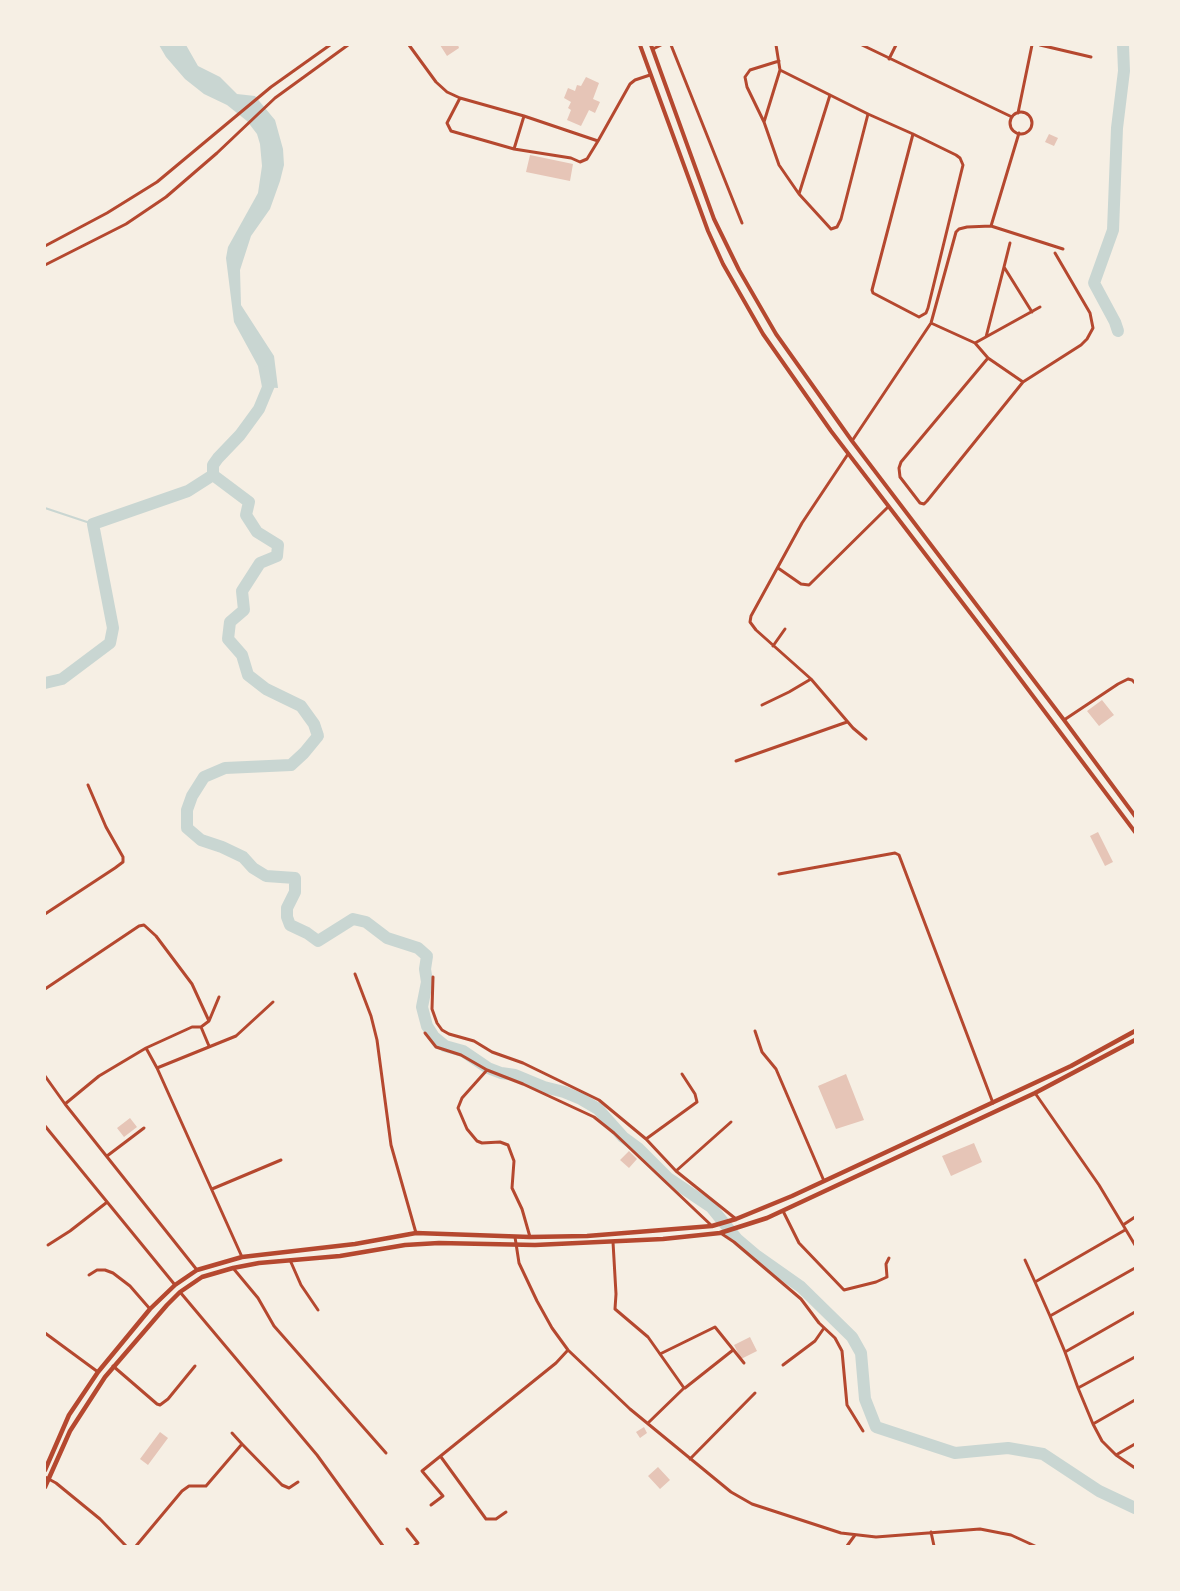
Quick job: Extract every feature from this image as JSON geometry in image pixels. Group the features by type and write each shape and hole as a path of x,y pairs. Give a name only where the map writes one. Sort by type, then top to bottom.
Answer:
{"highway":[{"path":"45,1470 69,1415 98,1372 150,1309 175,1285 197,1270 242,1257 362,1243 416,1233 530,1237 587,1236 715,1225 736,1219 825,1181 993,1103 1135,1031"},
{"path":"45,1487 47,1478 77,1418 113,1366 180,1292 202,1278 233,1268 340,1256 425,1243 515,1245 613,1242 692,1237 722,1232 783,1211 1035,1094 1135,1040"},
{"path":"1091,1055 1096,1063"},
{"path":"874,1158 877,1166"},
{"path":"691,1228 692,1237"},
{"path":"135,1327 141,1333"}],"street":[{"path":"45,246 107,213 157,182 272,87 330,45"},
{"path":"45,265 126,224 166,197 218,153 274,98 348,45"},
{"path":"409,45 435,82 447,92 598,141"},
{"path":"640,45 675,145 723,264 763,334 848,454 1000,651 1135,832"},
{"path":"671,45 742,223"},
{"path":"764,122 780,70 776,45"},
{"path":"862,45 1012,117"},
{"path":"889,58 896,45"},
{"path":"1018,113 1032,45"},
{"path":"1040,45 1091,57"},
{"path":"660,46 652,47 700,184 734,261 791,357 921,534 1135,816"},
{"path":"779,61 750,70 745,77 747,87 764,122 779,165 799,194 829,228 837,227 841,219 868,114"},
{"path":"780,70 868,114 913,134 956,155 960,158 963,165 928,308 920,317 873,293 872,290 913,134"},
{"path":"460,98 447,123 451,131 514,149 571,158 580,162 587,159 630,84 650,75"},
{"path":"799,194 830,95"},
{"path":"1018,113 1027,114 1032,122 1028,131 1019,134 1011,125 1012,117 1018,113"},
{"path":"514,149 524,116"},
{"path":"991,226 1019,134"},
{"path":"853,439 930,323 956,232 959,229 991,226 1063,249"},
{"path":"986,337 1010,243"},
{"path":"988,358 901,462 900,477 920,503 924,504 927,501 1023,382 1081,345 1093,328 1090,313 1055,253"},
{"path":"1004,267 1032,312"},
{"path":"975,343 1040,307"},
{"path":"930,323 975,343 988,358 1023,382"},
{"path":"848,454 802,523 750,619 753,628 811,679 847,722 866,739"},
{"path":"778,568 801,584 809,585 888,507"},
{"path":"913,540 921,534"},
{"path":"773,646 785,629"},
{"path":"762,705 811,679"},
{"path":"1064,720 1118,684 1128,680 1135,683"},
{"path":"736,761 847,722"},
{"path":"45,914 123,862 123,857 102,819 88,785"},
{"path":"779,874 899,855 993,1103"},
{"path":"45,989 142,925 156,936 192,984 209,1021"},
{"path":"355,975 371,1016 377,1040 391,1145 416,1233"},
{"path":"433,977 432,1009 442,1030 474,1041 492,1052 523,1063 599,1100 646,1139 676,1171 736,1219"},
{"path":"65,1104 99,1076 146,1048 192,1027 201,1027 209,1021 219,997"},
{"path":"157,1068 236,1036 273,1002"},
{"path":"201,1027 209,1046"},
{"path":"755,1031 762,1052 776,1069 825,1181"},
{"path":"425,1034 436,1047 461,1055 487,1070 594,1117 715,1225"},
{"path":"146,1048 242,1257"},
{"path":"487,1070 462,1098 458,1108 467,1129 477,1141 500,1142 508,1145 514,1161 512,1188 522,1209 530,1237"},
{"path":"646,1139 697,1102 695,1094 682,1074"},
{"path":"45,1076 197,1270"},
{"path":"1035,1094 1099,1185 1135,1245"},
{"path":"676,1171 731,1122"},
{"path":"45,1126 175,1285"},
{"path":"107,1156 144,1128"},
{"path":"212,1189 281,1160"},
{"path":"48,1245 106,1203"},
{"path":"783,1211 799,1243 844,1290 876,1282 886,1277 885,1264 889,1258"},
{"path":"1123,1225 1135,1217"},
{"path":"1035,1282 1125,1230"},
{"path":"722,1232 801,1299 835,1338 842,1351 847,1405 863,1431"},
{"path":"514,1236 519,1263 552,1328 568,1350 604,1386 690,1459 718,1482 752,1504 841,1533 876,1537 980,1529 1011,1535 1035,1546"},
{"path":"613,1242 615,1309 643,1331 684,1388"},
{"path":"290,1260 301,1285 318,1310"},
{"path":"1025,1260 1093,1424 1102,1441 1116,1455 1135,1468"},
{"path":"233,1268 258,1298 274,1326 386,1453"},
{"path":"1050,1316 1135,1268"},
{"path":"89,1275 97,1270 113,1273 130,1286 150,1309"},
{"path":"180,1292 318,1455 383,1546"},
{"path":"1065,1352 1135,1312"},
{"path":"660,1354 715,1327 744,1363"},
{"path":"783,1365 815,1341 824,1328"},
{"path":"45,1333 98,1372"},
{"path":"431,1505 443,1496 422,1470 556,1363 568,1350"},
{"path":"648,1423 684,1388 733,1350"},
{"path":"1078,1388 1135,1357"},
{"path":"113,1366 160,1405 168,1399 195,1366"},
{"path":"690,1459 755,1393"},
{"path":"1093,1424 1135,1400"},
{"path":"232,1433 282,1485 289,1488 298,1482"},
{"path":"136,1546 182,1491 189,1486 206,1486 242,1444"},
{"path":"1116,1455 1135,1444"},
{"path":"441,1456 486,1519 496,1519 506,1512"},
{"path":"47,1478 100,1519 126,1546"},
{"path":"407,1529 418,1543 414,1546"},
{"path":"931,1533 934,1546"},
{"path":"847,1546 855,1535"}],"shaded area":[{"path":"159,45 186,45 198,66 220,77 237,94 255,96 275,120 283,149 284,165 270,209 251,236 240,270 241,305 274,356 278,388 262,387 258,366 234,322 226,258 228,247 258,193 262,166 257,134 247,121 227,105 204,94 185,79"}],"building":[{"path":"440,45 458,45 459,48 447,56"},
{"path":"586,77 599,83 593,99 600,102 595,113 589,110 581,126 567,120 571,102 564,98 568,88 575,91 577,85 581,86"},
{"path":"1049,134 1058,138 1054,146 1045,142"},
{"path":"530,155 573,164 570,181 526,172"},
{"path":"1102,700 1114,715 1099,726 1087,711"},
{"path":"1098,832 1113,862 1105,866 1090,836"},
{"path":"846,1074 864,1120 836,1129 818,1086"},
{"path":"130,1118 137,1127 124,1137 117,1128"},
{"path":"974,1143 982,1162 951,1176 942,1156"},
{"path":"629,1151 637,1159 629,1168 620,1160"},
{"path":"750,1337 757,1351 741,1359 734,1345"},
{"path":"644,1427 647,1433 640,1438 636,1432"},
{"path":"160,1432 168,1438 148,1465 140,1459"},
{"path":"658,1467 670,1480 660,1489 648,1476"}],"waterway":[{"path":"1118,331 1094,283 1113,230 1117,128 1124,71 1123,45"},
{"path":"45,683 62,679 110,643 113,628 93,524 188,491 213,475 213,465 240,435 259,409 269,385 269,371"},
{"path":"213,475 249,502 246,515 257,532 278,545 277,556 260,563 242,591 244,610 230,622 228,639 242,655 248,675 266,689 301,706 314,724 318,736 291,765 225,768 204,777 192,796 187,810 187,828 201,840 243,857 253,868 266,876 295,878 295,892 287,908 287,917 290,925 318,941 353,919 366,922 387,938 418,948 427,956 425,969 427,982 422,1007 427,1026 434,1037 445,1046 463,1051 488,1068 564,1092 598,1109 623,1137 638,1148 668,1178 711,1207 737,1239 801,1287 852,1337 861,1353 865,1399 876,1427 955,1453 1008,1448 1043,1454 1099,1491 1135,1508"},
{"path":"45,508 93,524"}]}
